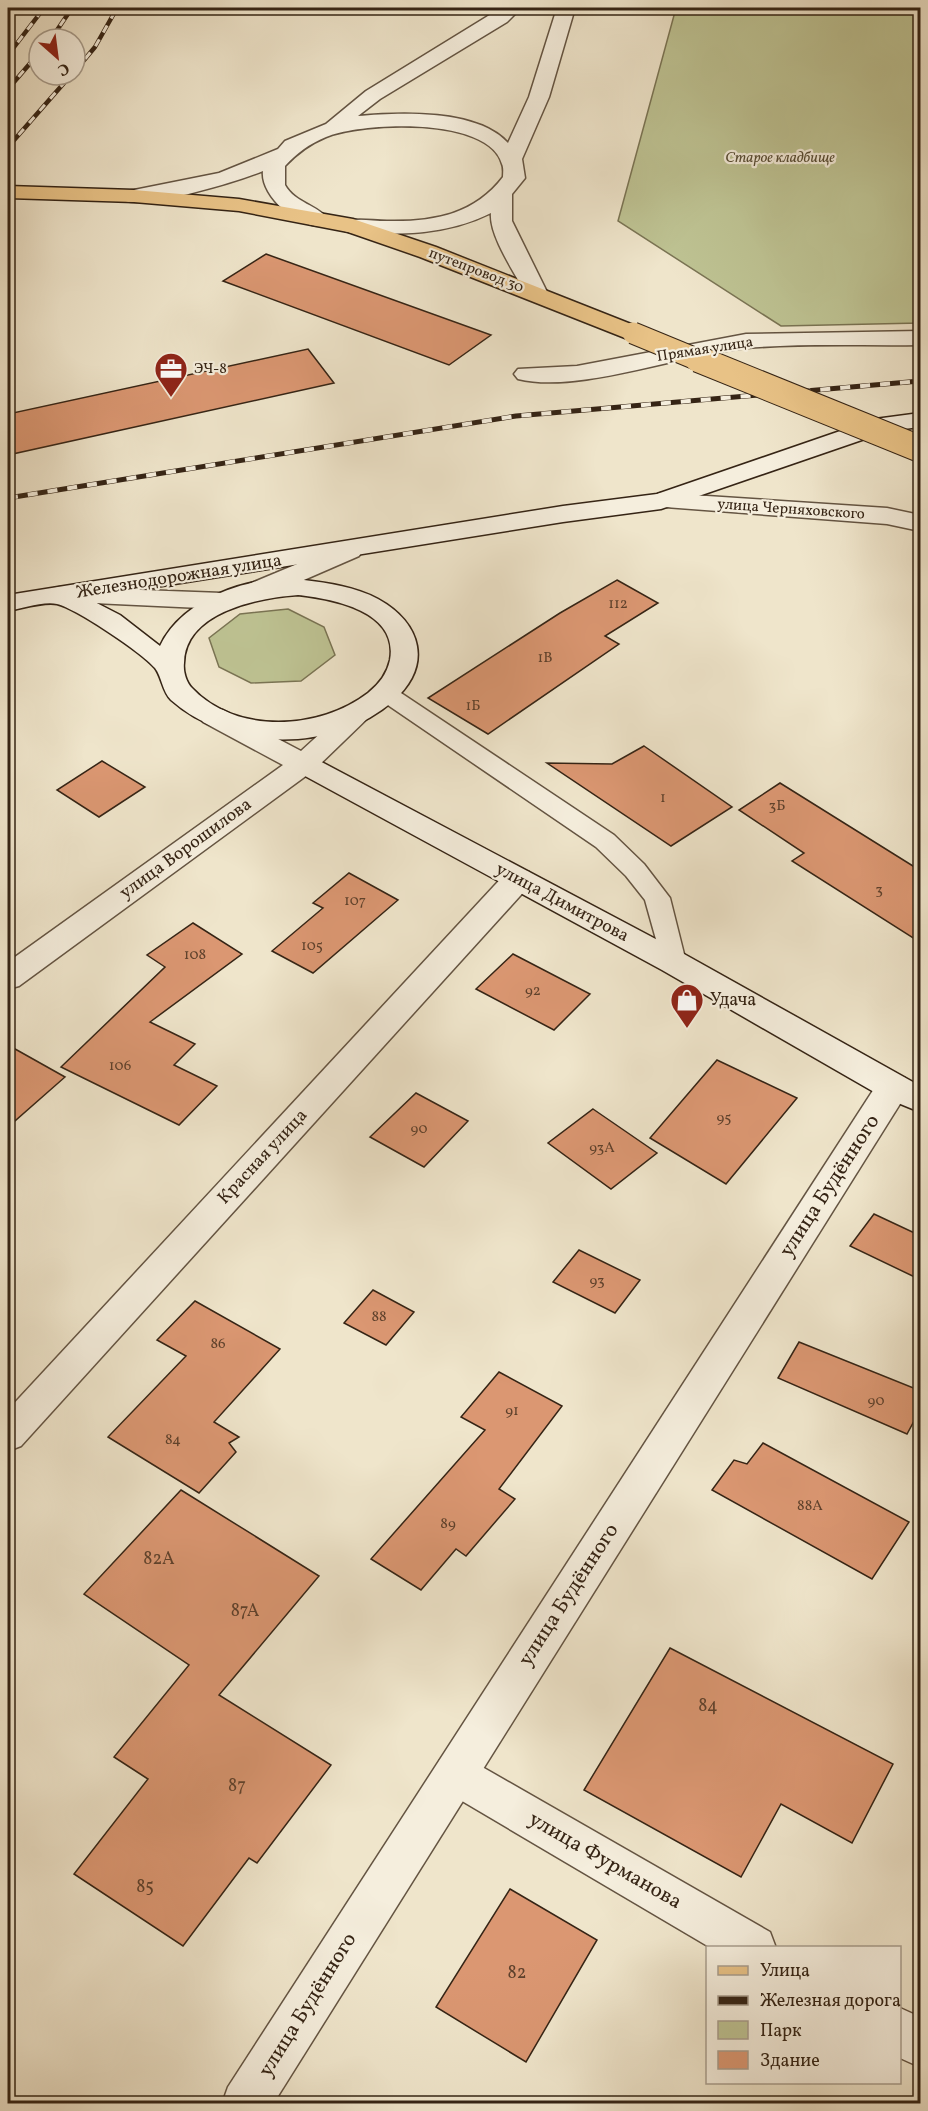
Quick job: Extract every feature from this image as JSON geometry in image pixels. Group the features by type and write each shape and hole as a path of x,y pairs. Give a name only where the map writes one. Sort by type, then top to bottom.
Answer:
{"main road":[{"name":"путепровод 30","path":"8,192 134,196 239,205 353,226 537,294 921,449"}],"street":[{"path":"331,127 373,95 500,18 512,8"},
{"path":"353,226 397,229 440,224 477,213 503,196 514,178 512,159 539,97 566,8"},
{"path":"134,196 208,183 251,171 280,155 301,139 331,127 375,120 440,122 472,131 497,143 512,159"},
{"path":"280,155 272,172 276,189 292,206 318,220"},
{"path":"503,196 501,221 512,248 537,294"},
{"name":"Прямая улица","path":"526,374 578,373 746,341 921,338"},
{"path":"258,590 298,587 336,592 370,604 394,623 406,646 403,671 387,694 358,714 320,726 277,730 236,724 201,711 178,690 169,666 174,641 192,619 222,602 258,590 350,550 563,514 661,501 884,424 921,420"},
{"name":"улица Черняховского","path":"661,501 887,516 921,523"},
{"name":"Железнодорожная улица","path":"8,603 350,550"},
{"path":"60,595 222,602"},
{"path":"60,595 110,621 169,666"},
{"name":"улица Димитрова","path":"201,711 673,962 907,1094"},
{"name":"улица Ворошилова","path":"8,978 304,764 358,714"},
{"name":"Красная улица","path":"8,1435 518,879"},
{"name":"улица Будённого","path":"246,2103 455,1774 907,1094"},
{"name":"улица Фурманова","path":"455,1774 752,1946"},
{"path":"901,2032 921,2044"}],"lane":[{"path":"387,694 605,841 635,870 657,898 673,962"}],"green space":[{"name":"Старое кладбище","path":"676,8 920,8 920,323 781,326 618,221"},
{"path":"288,609 324,627 335,655 301,681 251,683 219,667 209,638 240,614"}],"building":[{"path":"266,254 491,335 449,365 223,281"},
{"name":"ЭЧ-8","path":"308,349 334,383 8,455 8,414"},
{"path":"617,580 658,603 605,636 619,644 488,734 428,698 560,613"},
{"path":"644,746 732,807 671,846 547,763 612,764"},
{"path":"102,761 145,787 99,817 57,790"},
{"path":"780,783 921,871 921,943 792,861 804,853 739,810"},
{"path":"349,873 398,900 313,973 272,951 323,908 313,903"},
{"path":"193,923 242,954 150,1022 195,1044 174,1065 217,1086 179,1125 61,1067 165,967 147,955"},
{"path":"513,954 590,994 554,1030 476,989"},
{"path":"8,1045 65,1077 8,1127"},
{"path":"717,1060 797,1098 726,1184 650,1138"},
{"path":"416,1093 468,1121 424,1167 370,1137"},
{"path":"593,1109 657,1153 611,1189 548,1143"},
{"path":"874,1214 921,1236 921,1280 850,1246"},
{"path":"579,1250 640,1280 615,1313 553,1282"},
{"path":"373,1290 414,1312 386,1345 344,1323"},
{"path":"195,1301 280,1349 214,1422 239,1437 229,1443 236,1452 199,1493 108,1437 186,1356 157,1340"},
{"path":"799,1342 921,1391 921,1408 907,1434 778,1378"},
{"path":"499,1372 562,1406 499,1489 515,1499 466,1556 456,1549 421,1590 371,1559 485,1430 461,1417"},
{"path":"763,1443 909,1522 872,1579 712,1490 734,1460 747,1464"},
{"path":"181,1490 319,1576 219,1695 331,1765 257,1863 249,1858 183,1946 74,1874 148,1779 114,1757 189,1665 84,1594"},
{"path":"670,1648 893,1764 852,1843 781,1804 741,1877 584,1790"},
{"path":"510,1889 597,1940 526,2062 436,2007"}],"railway":[{"path":"8,55 44,8"},
{"path":"59,27 72,8"},
{"path":"87,57 117,8"},
{"path":"8,89 27,67"},
{"path":"8,147 60,87"},
{"path":"8,498 516,416 920,381"}],"place":[{"name":"ЭЧ-8","path":"171,398"},
{"name":"Удача","path":"687,1029"}]}
